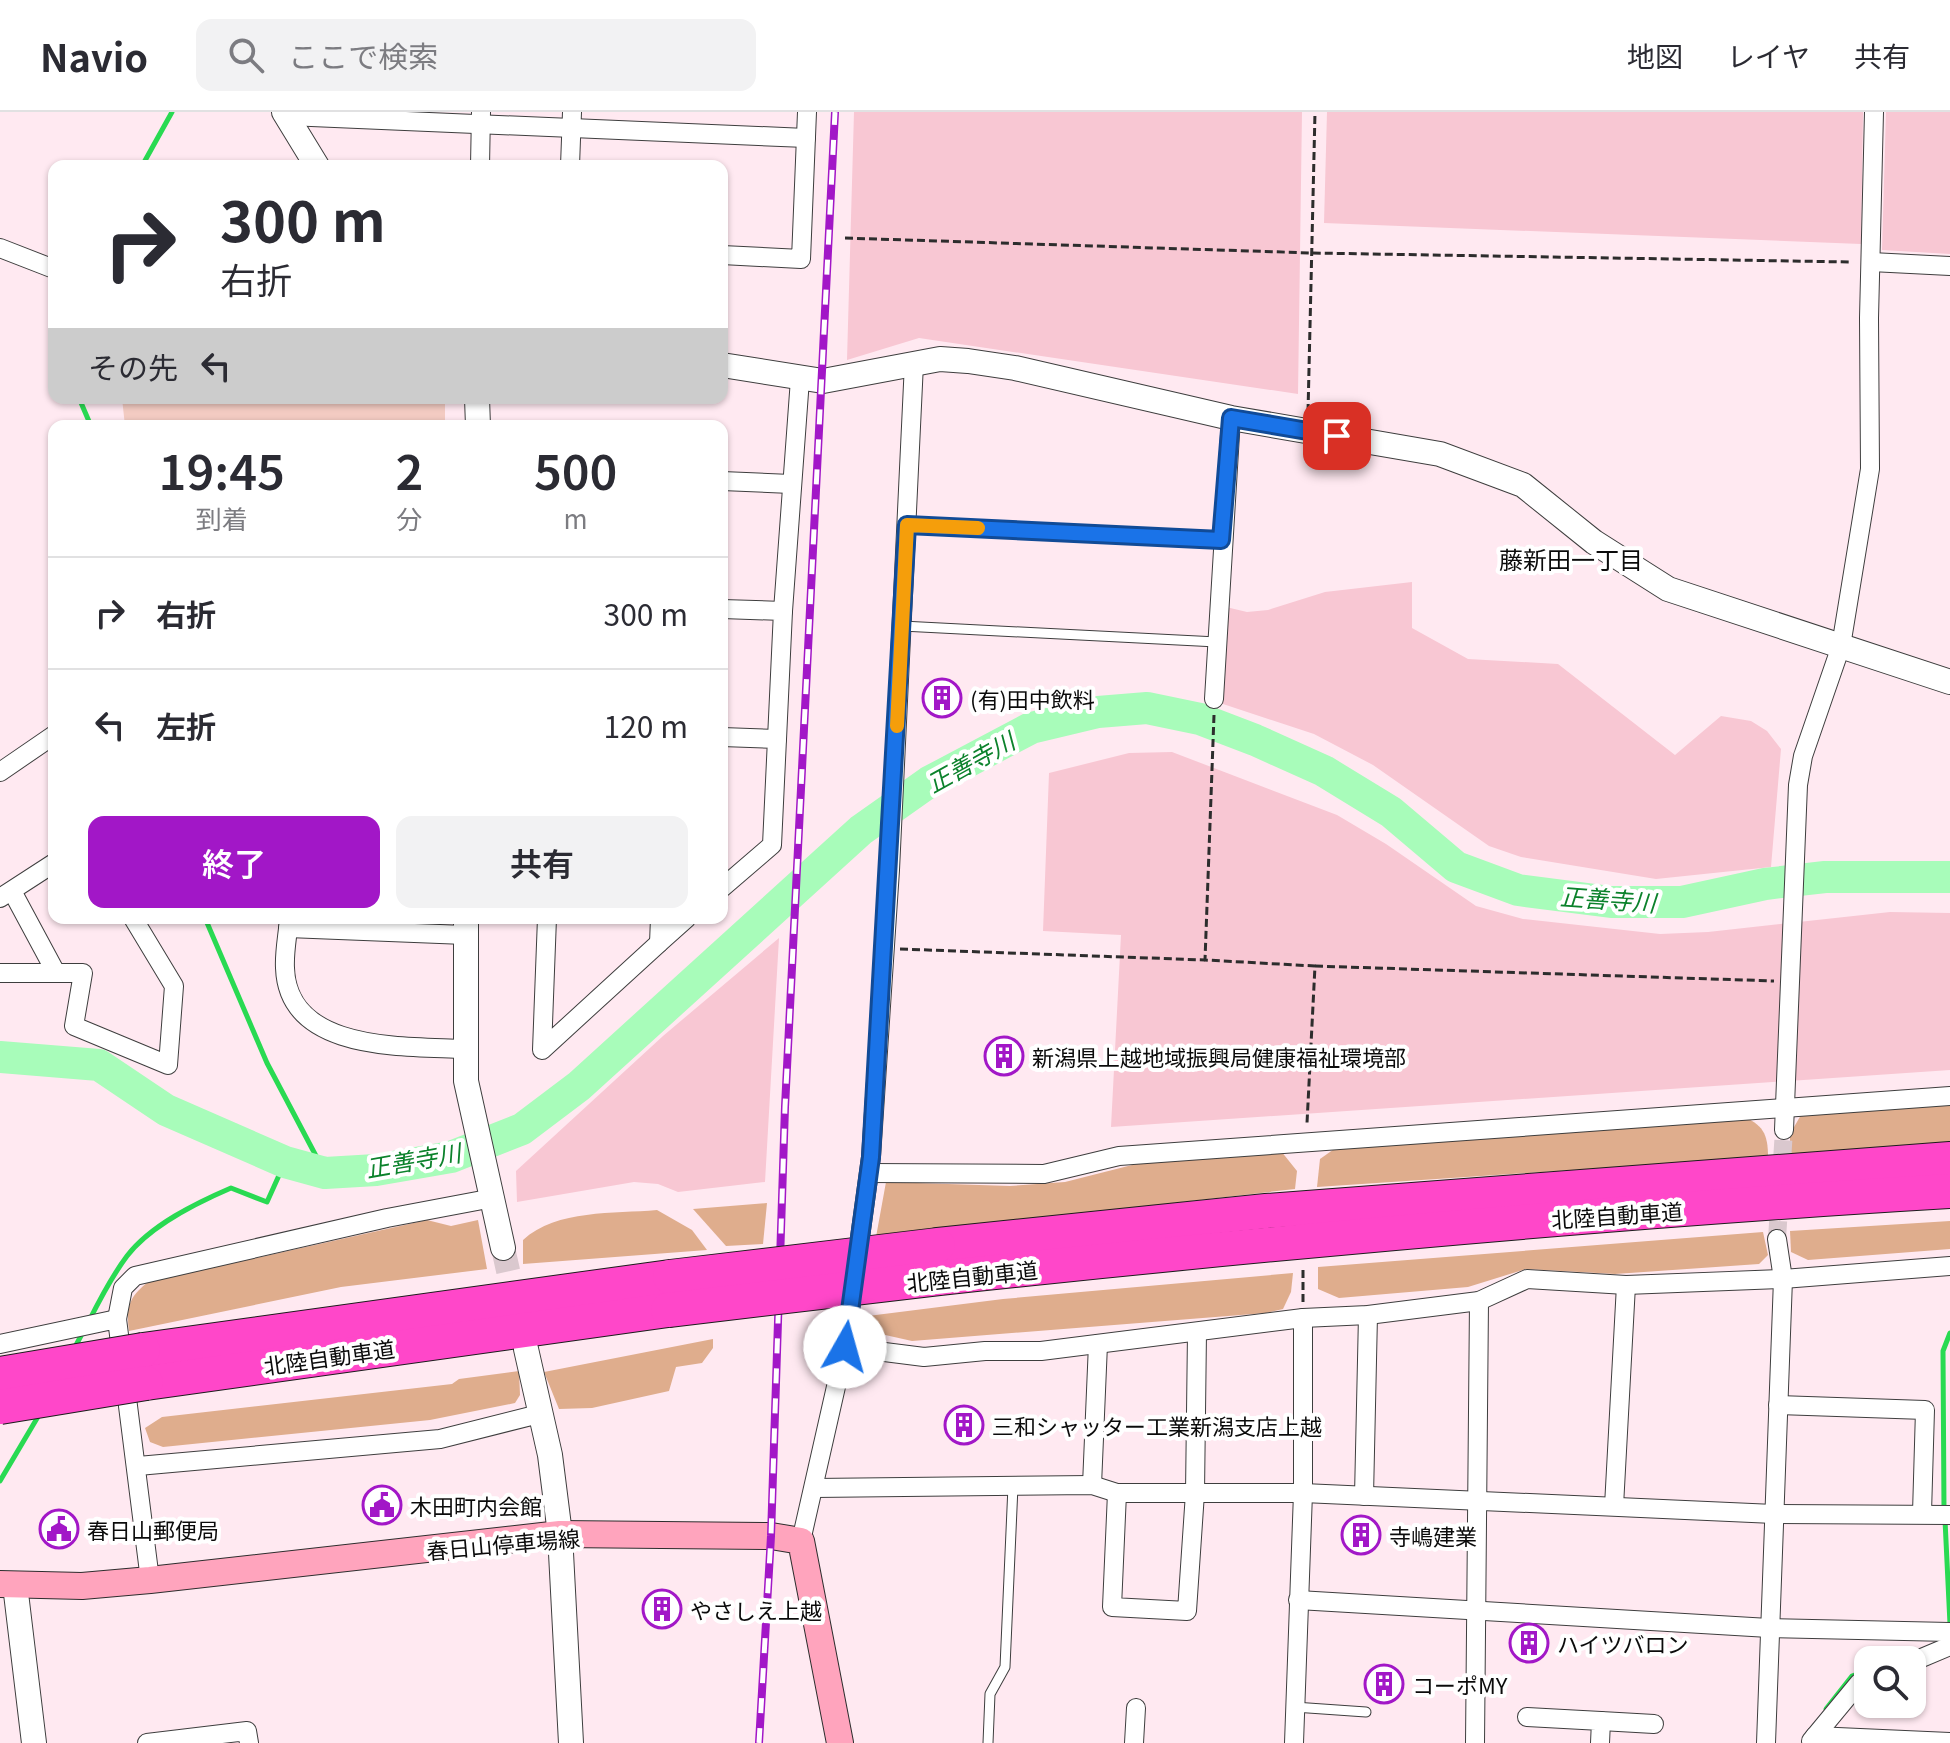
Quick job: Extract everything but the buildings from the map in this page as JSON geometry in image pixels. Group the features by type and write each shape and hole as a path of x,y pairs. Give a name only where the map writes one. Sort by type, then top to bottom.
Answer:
{"highway":[{"name":"北陸自動車道","path":"0,1374 145,1367 668,1310 938,1262 1266,1211 1950,1159"},
{"name":"北陸自動車道","path":"0,1407 145,1367 670,1277 1266,1243 1538,1219 1950,1191"}],"main road":[{"name":"春日山停車場線","path":"8,1584 82,1586 150,1580 560,1534 771,1536 801,1541"},
{"path":"801,1541 840,1743"}],"street":[{"path":"728,255 801,259 807,112"},
{"path":"1784,1130 1798,785 1803,756 1841,646 1870,469 1874,112"},
{"path":"311,160 286,114 571,120 806,138"},
{"path":"480,160 481,119"},
{"path":"570,160 571,120"},
{"path":"0,248 48,267"},
{"path":"1871,262 1950,266"},
{"path":"728,366 800,379 834,380 940,359 1015,368 1231,418 1440,454 1486,468 1523,485 1616,558 1668,589 1950,682"},
{"path":"801,1541 845,1347 869,1173 890,870 914,363"},
{"path":"728,883 772,845 783,611 800,379"},
{"path":"1214,699 1221,540 1231,418"},
{"path":"728,481 791,484"},
{"path":"728,609 783,611"},
{"path":"728,737 777,739"},
{"path":"0,772 48,739"},
{"path":"48,867 6,895 55,971"},
{"path":"0,973 83,973 74,1026 168,1065 174,986 137,924"},
{"path":"289,924 285,969 291,993 304,1016 359,1043 463,1049"},
{"path":"333,924 466,927 463,1049 466,1081 503,1248"},
{"path":"547,924 542,1050 680,924"},
{"path":"659,943 660,924"},
{"path":"869,1173 1044,1174 1119,1156 1950,1096"},
{"path":"150,1580 117,1319 123,1288 135,1276 387,1218 493,1198"},
{"path":"1766,1743 1783,1279 1777,1239"},
{"path":"845,1347 924,1357 1098,1344 1303,1318 1368,1315 1479,1301 1527,1279 1626,1285 1783,1279 1950,1266"},
{"path":"1614,1506 1626,1285"},
{"path":"1475,1743 1479,1609 1479,1301"},
{"path":"1364,1496 1368,1315"},
{"path":"1294,1743 1303,1493 1303,1318"},
{"path":"0,1344 117,1319"},
{"path":"1117,1493 1112,1607 1187,1611 1195,1493 1197,1332"},
{"path":"1092,1485 1098,1344"},
{"path":"526,1349 550,1455 560,1534 571,1743"},
{"path":"1778,1405 1925,1410 1922,1513"},
{"path":"138,1466 440,1439 539,1414"},
{"path":"814,1488 1092,1485 1117,1493 1303,1493 1774,1514 1950,1515"},
{"path":"8,1584 34,1743"},
{"path":"1298,1600 1769,1628 1950,1632"},
{"path":"1926,1656 1950,1646"},
{"path":"1812,1740 1854,1689"},
{"path":"1134,1743 1136,1708"},
{"path":"1527,1717 1654,1724"},
{"path":"1600,1743 1601,1721"},
{"path":"147,1743 247,1731 249,1743"},
{"path":"1812,1740 1950,1742"}],"lane":[{"path":"907,525 1221,540"},
{"path":"902,626 1217,642"},
{"path":"988,1743 990,1694 1005,1667 1013,1486"},
{"path":"1294,1707 1366,1712"}],"path":[{"path":"1308,431 1315,112"},
{"path":"845,238 1312,253 1871,262"},
{"path":"1205,960 1214,699"},
{"path":"885,949 1789,982"},
{"path":"1306,1141 1315,966"},
{"path":"1303,1269 1303,1318"}],"shaded area":[{"path":"854,112 1302,112 1298,394 919,338 847,360"},
{"path":"1327,112 1863,112 1861,244 1324,223"},
{"path":"1886,112 1950,112 1950,254 1882,250"},
{"path":"123,404 445,404 445,420 124,420"},
{"path":"1412,582 1412,628 1468,659 1558,664 1675,755 1721,716 1751,721 1767,731 1781,749 1771,867 1656,879 1521,857 1489,846 1373,765 1314,734 1220,703 1226,607 1247,612 1268,610 1325,592"},
{"path":"1172,752 1337,815 1386,844 1476,906 1523,919 1660,934 1708,932 1890,912 1950,913 1950,1070 1111,1127 1121,935 1043,931 1049,773 1129,753"},
{"path":"779,938 765,1182 678,1192 658,1184 634,1182 517,1202 516,1171 663,1036"},
{"path":"1950,1097 1950,1147 1790,1155 1790,1134 1805,1108"},
{"path":"1741,1116 1763,1131 1768,1157 1317,1187 1320,1159 1337,1147"},
{"path":"1281,1151 1297,1171 1295,1189 876,1237 886,1182 1010,1186 1065,1182 1140,1163"},
{"path":"767,1203 763,1244 726,1246 693,1209"},
{"path":"657,1210 692,1230 707,1250 523,1264 523,1240 552,1223 587,1215"},
{"path":"427,1220 451,1226 478,1220 487,1269 341,1287 129,1331 130,1303 148,1282"},
{"path":"1950,1221 1950,1249 1808,1260 1791,1252 1790,1231"},
{"path":"1763,1232 1768,1255 1759,1264 1615,1274 1526,1269 1468,1287 1339,1298 1318,1289 1318,1267"},
{"path":"1293,1273 1291,1292 1283,1309 1266,1313 912,1341 854,1328 860,1317 1003,1299"},
{"path":"713,1339 713,1348 702,1363 676,1367 669,1391 592,1408 559,1409 544,1372"},
{"path":"519,1371 520,1395 515,1403 430,1420 163,1447 150,1442 145,1428 162,1417 452,1384 459,1379"}],"waterway":[{"path":"145,160 172,112"},
{"path":"82,404 88,420"},
{"name":"正善寺川","path":"0,1057 99,1065 166,1110 285,1162 325,1173 376,1170 451,1157 522,1129 579,1086 861,830 929,782 1031,728 1098,712 1147,708 1200,719 1255,740 1324,771 1391,812 1456,867 1518,890 1611,902 1682,902 1765,884 1825,877 1950,877"},
{"path":"208,924 267,1063 325,1173"},
{"path":"89,1321 122,1264 148,1234 189,1208 231,1188 267,1202 285,1162"},
{"path":"74,1349 84,1330"},
{"path":"1944,1511 1943,1351 1950,1333"},
{"path":"0,1481 39,1415"},
{"path":"1945,1520 1950,1624"},
{"path":"1826,1709 1854,1675"}],"tunnel":[{"path":"1777,1239 1784,1130"},
{"path":"503,1248 517,1311"}],"railway":[{"path":"759,1743 771,1536 785,1107 835,112"}],"slow traffic":[{"path":"897,726 907,525 978,528"}],"place":[{"name":"(有)田中飲料","path":"942,698"},
{"name":"新潟県上越地域振興局健康福祉環境部","path":"1004,1056"},
{"name":"三和シャッター工業新潟支店上越","path":"964,1425"},
{"name":"木田町内会館","path":"382,1505"},
{"name":"春日山郵便局","path":"59,1529"},
{"name":"寺嶋建業","path":"1361,1535"},
{"name":"やさしえ上越","path":"662,1609"},
{"name":"ハイツバロン","path":"1529,1643"},
{"name":"コーポMY","path":"1384,1684"}],"district":[{"name":"藤新田一丁目","path":"1571,558"}],"route":[{"path":"845,1347 871,1157 890,870 907,525 1221,540 1231,418 1337,436"}]}
